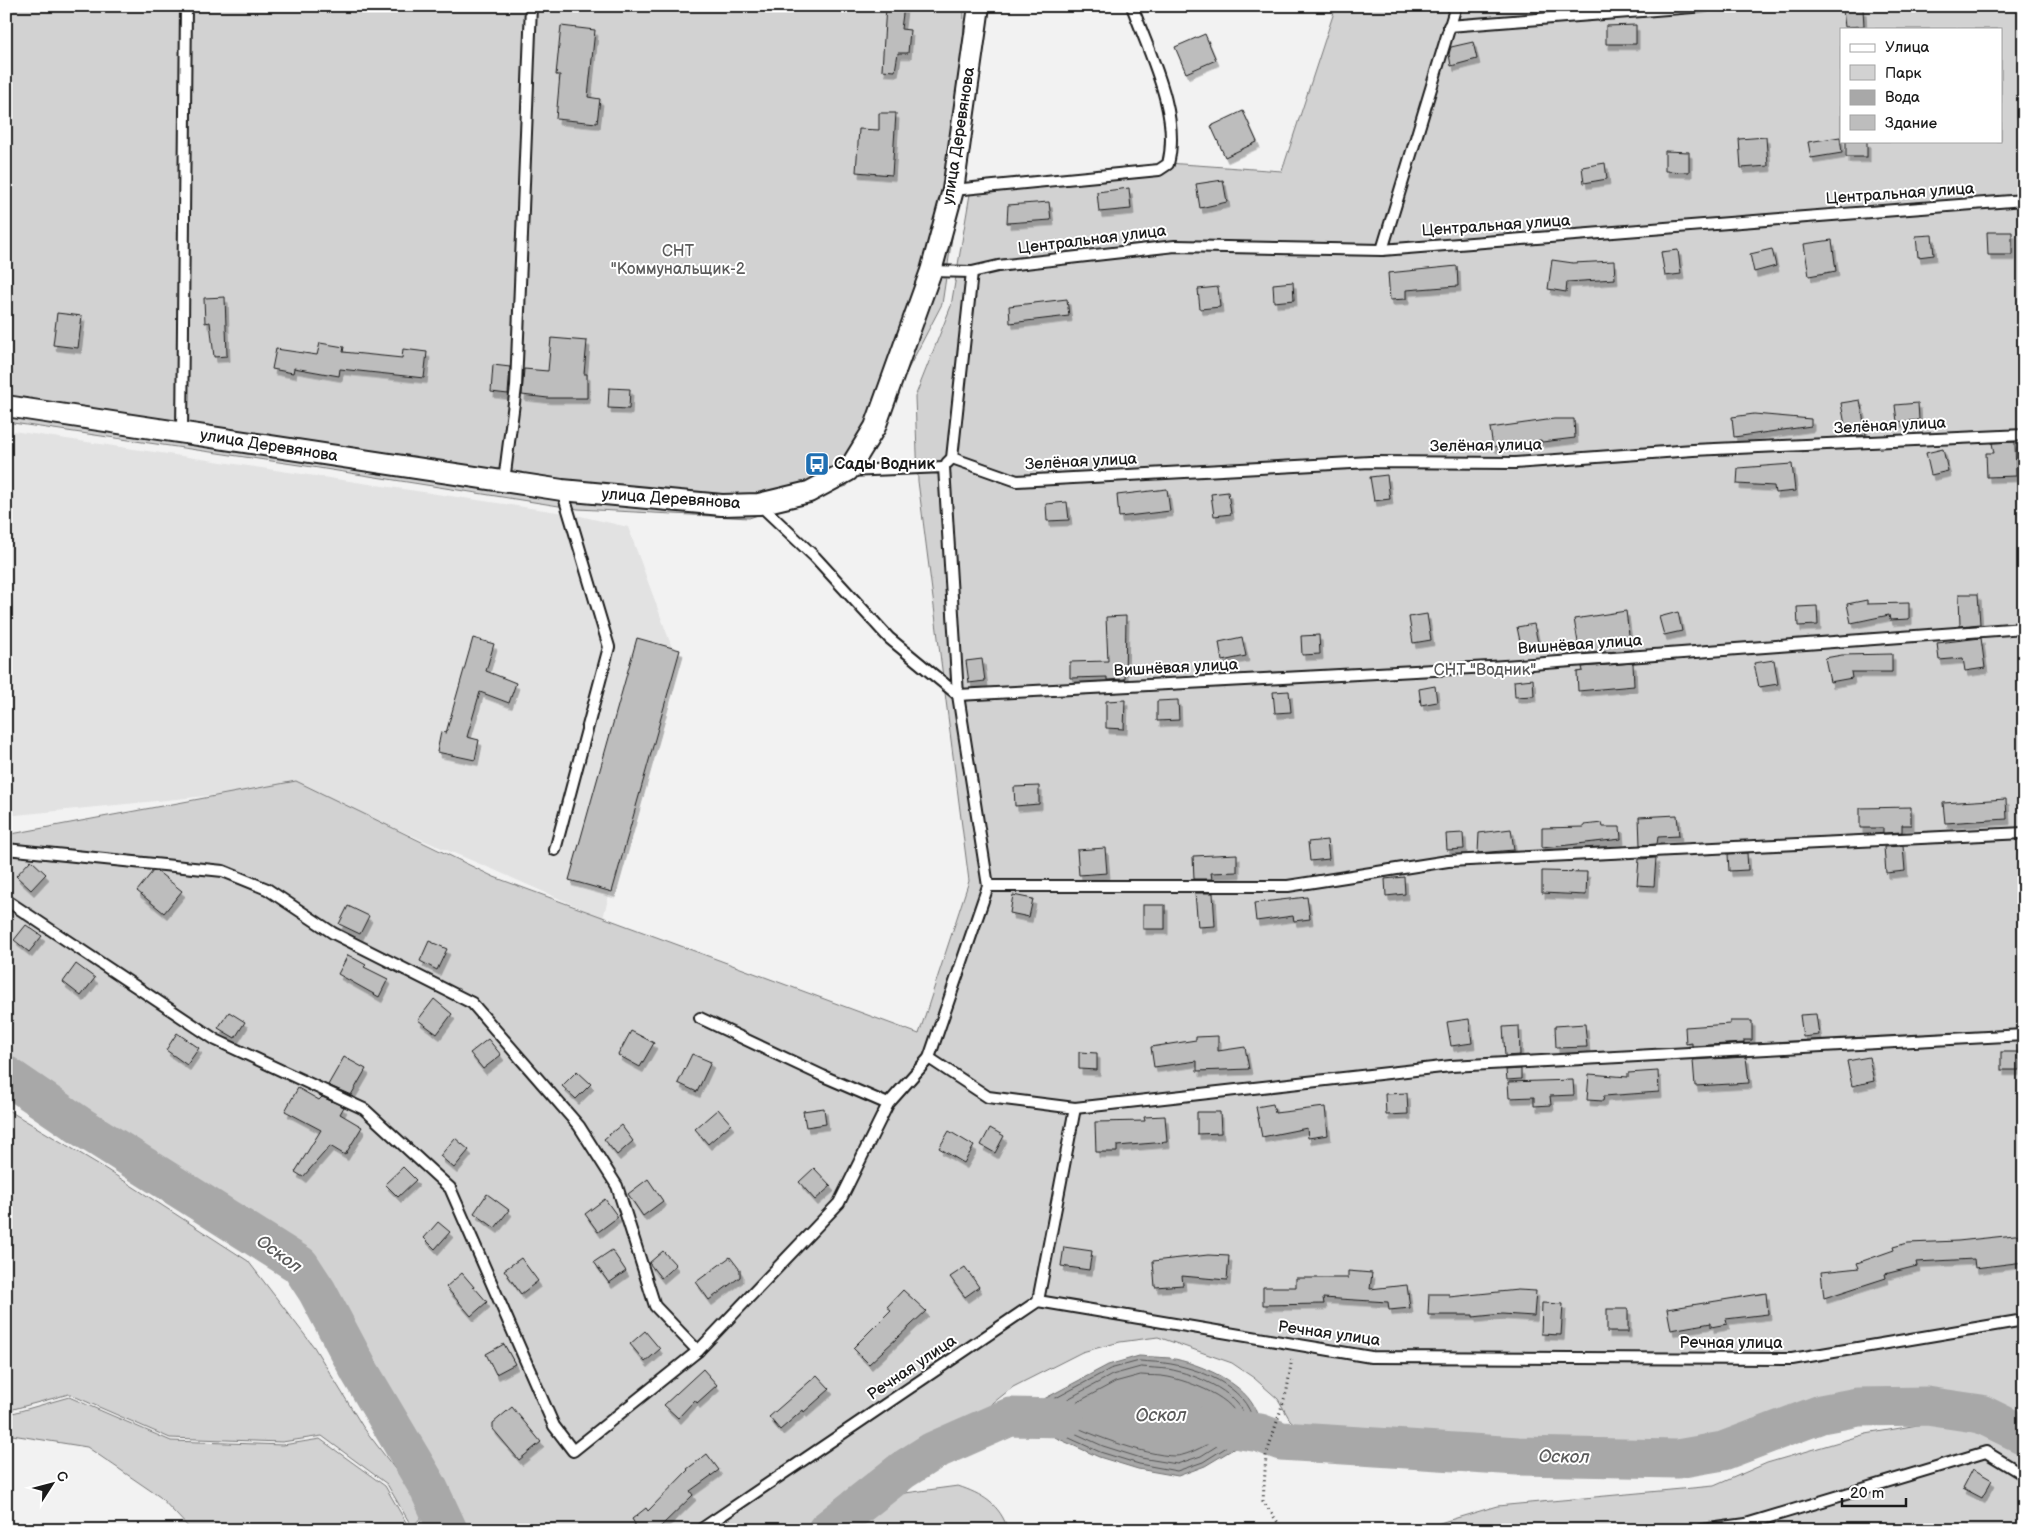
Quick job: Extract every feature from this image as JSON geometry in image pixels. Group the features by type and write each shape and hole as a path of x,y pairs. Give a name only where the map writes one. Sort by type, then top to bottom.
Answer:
{"street":[{"name":"улица Деревянова","path":"6,406 562,490 722,505 759,504 809,492 848,470 874,426 931,271 954,190 979,6"}],"lane":[{"path":"182,433 186,6"},
{"path":"504,481 516,387 531,6"},
{"path":"954,190 1159,170 1168,164 1171,153 1168,106 1132,6"},
{"path":"1382,250 1456,6"},
{"path":"1450,26 1706,6"},
{"name":"Центральная улица","path":"931,271 972,272 998,266 1174,246 1382,250 2024,200"},
{"path":"6,900 216,1040 364,1109 450,1188 554,1426 573,1451 698,1352 839,1203 888,1104 929,1058 988,886 958,695 944,467 952,458 972,272"},
{"name":"Зелёная улица","path":"952,458 1017,481 1370,462 1515,463 1693,450 2024,435"},
{"path":"848,470 944,467"},
{"path":"555,850 609,646 562,490"},
{"path":"759,504 815,557 889,638 958,695"},
{"name":"Вишнёвая улица","path":"958,695 1490,667 2024,628"},
{"path":"988,886 1288,886 1448,861 2024,833"},
{"path":"6,848 223,871 267,889 333,933 472,1003 579,1126 617,1186 655,1306 698,1352"},
{"path":"700,1018 823,1076 888,1104"},
{"path":"929,1058 988,1097 1075,1108 1452,1066 2024,1035"},
{"path":"1038,1301 1075,1108"},
{"name":"Речная улица","path":"700,1530 1038,1301 1372,1357 1792,1358 2024,1320"},
{"path":"1702,1530 1750,1527 1986,1452 2024,1475"}],"path":[{"path":"1283,1530 1263,1501 1266,1456 1287,1390 1294,1344"}],"shaded area":[{"path":"6,430 571,514 628,527 674,653 603,918 492,869 296,787 6,816"}],"green space":[{"name":"СНТ \"Коммунальщик-2","path":"6,6 964,6 960,184 942,304 847,486 749,518 578,509 306,466 6,422"},
{"name":"СНТ \"Водник\"","path":"1336,6 2024,6 2024,1417 1987,1397 1931,1392 1861,1392 1815,1404 1718,1436 1677,1447 1517,1444 1297,1426 1290,1420 1278,1399 1254,1378 1232,1363 1158,1337 1120,1342 1082,1352 1013,1387 964,1426 925,1437 902,1452 801,1530 460,1530 330,1287 308,1256 90,1116 6,1056 6,835 296,781 494,877 919,1034 969,881 918,481 915,397 951,306 970,194 1167,163 1282,171"},
{"path":"6,1109 98,1164 248,1261 314,1347 363,1427 427,1511 412,1527 387,1484 322,1436 282,1442 170,1438 69,1394 6,1411"},
{"path":"69,1397 171,1441 283,1445 320,1439 385,1486 410,1529 413,1529 429,1512 437,1530 391,1530 389,1527 348,1526 349,1530 191,1530 160,1497 87,1447 6,1434 6,1415"},
{"path":"1981,1414 2024,1435 2024,1530 1416,1530 1497,1506 1714,1486 1767,1463 1866,1434"},
{"path":"958,1486 989,1501 1000,1513 1008,1530 841,1530 850,1518 890,1495"}],"water":[{"name":"Оскол","path":"1139,1356 1170,1358 1221,1376 1244,1393 1252,1403 1258,1416 1260,1433 1205,1466 1178,1476 1138,1469 1099,1457 1010,1417 1108,1365"}],"building":[{"path":"886,6 904,6 901,29 910,30 908,53 898,53 895,71 882,70"},
{"path":"1863,9 1864,26 1845,27 1843,10"},
{"path":"1636,25 1636,44 1606,44 1606,26"},
{"path":"561,26 595,30 588,97 600,99 597,123 556,119 560,75 556,75"},
{"path":"1205,34 1216,60 1186,73 1175,47"},
{"path":"1473,42 1477,59 1451,66 1449,54 1451,47"},
{"path":"1243,111 1257,142 1225,157 1211,126"},
{"path":"879,113 896,113 892,175 856,172 859,129 879,130"},
{"path":"1766,137 1768,166 1741,168 1739,139"},
{"path":"1840,137 1842,153 1811,158 1808,142"},
{"path":"1846,142 1867,142 1867,157 1846,157"},
{"path":"1665,151 1689,152 1689,172 1665,171"},
{"path":"1605,163 1607,179 1584,183 1582,167"},
{"path":"1223,180 1227,202 1200,208 1196,184"},
{"path":"1129,188 1131,209 1099,212 1097,192"},
{"path":"1049,202 1051,220 1007,223 1008,205"},
{"path":"1987,232 2012,232 2012,255 1988,255"},
{"path":"1932,235 1934,255 1918,257 1916,236"},
{"path":"1832,240 1836,271 1809,276 1804,244"},
{"path":"1772,249 1776,266 1754,272 1750,254"},
{"path":"1678,250 1681,274 1665,276 1661,252"},
{"path":"1552,260 1573,263 1614,261 1615,279 1567,282 1566,292 1548,289"},
{"path":"1457,266 1458,286 1406,290 1406,299 1390,300 1388,273"},
{"path":"1293,282 1294,300 1274,302 1273,284"},
{"path":"1218,287 1220,307 1200,309 1198,289"},
{"path":"225,297 227,356 214,357 210,322 205,323 204,298"},
{"path":"1067,299 1069,316 1010,323 1009,306"},
{"path":"57,313 82,316 78,348 53,345"},
{"path":"551,338 587,341 584,374 587,374 587,398 548,398 522,395 524,369 548,371"},
{"path":"320,343 344,347 343,352 402,358 403,349 427,352 424,378 340,369 339,376 294,368 293,373 272,369 276,349 317,355"},
{"path":"493,365 510,367 508,394 491,392"},
{"path":"609,388 630,389 629,409 608,408"},
{"path":"1860,400 1866,435 1847,436 1841,403"},
{"path":"1918,403 1919,420 1897,422 1895,405"},
{"path":"1754,414 1811,419 1811,426 1734,437 1732,417"},
{"path":"1554,419 1574,419 1575,438 1542,442 1541,440 1493,447 1490,428"},
{"path":"2015,442 2016,476 1987,477 1986,453 1994,453 1992,443"},
{"path":"1943,449 1948,471 1931,475 1926,453"},
{"path":"1792,464 1795,491 1775,493 1774,486 1737,484 1738,468"},
{"path":"1387,475 1390,499 1374,501 1370,477"},
{"path":"1167,489 1170,511 1119,517 1117,495"},
{"path":"1228,492 1231,514 1214,516 1211,494"},
{"path":"1067,502 1069,520 1047,521 1046,504"},
{"path":"1959,594 1978,594 1980,624 1960,626"},
{"path":"1867,600 1867,604 1909,603 1909,619 1890,620 1889,615 1851,623 1847,604"},
{"path":"1817,606 1818,625 1798,626 1797,607"},
{"path":"1626,611 1631,650 1580,654 1574,619"},
{"path":"1678,612 1682,631 1664,635 1659,617"},
{"path":"1427,614 1431,640 1413,643 1409,617"},
{"path":"1126,616 1125,679 1107,680 1107,677 1070,678 1070,662 1108,661 1106,617"},
{"path":"1534,624 1538,643 1521,646 1517,627"},
{"path":"1319,635 1320,654 1302,655 1301,636"},
{"path":"1242,637 1246,656 1222,661 1219,642"},
{"path":"473,638 494,644 486,671 516,683 509,703 480,692 467,737 479,740 475,760 437,752 441,732 446,733"},
{"path":"637,638 680,650 612,892 569,880"},
{"path":"1981,638 1985,668 1965,671 1963,658 1939,660 1937,643"},
{"path":"1892,654 1892,672 1851,672 1852,678 1830,682 1825,658 1842,655"},
{"path":"982,659 985,681 969,683 966,661"},
{"path":"1774,660 1778,684 1759,687 1754,663"},
{"path":"1633,663 1634,686 1578,691 1577,672 1583,671 1582,667"},
{"path":"1533,679 1534,696 1515,697 1514,681"},
{"path":"1435,686 1437,702 1421,705 1419,689"},
{"path":"1289,691 1291,712 1275,713 1273,692"},
{"path":"1125,700 1124,729 1106,728 1106,701"},
{"path":"1178,700 1179,720 1157,721 1157,701"},
{"path":"1039,786 1039,804 1015,806 1014,787"},
{"path":"2006,799 2007,819 1945,823 1943,803"},
{"path":"1911,807 1911,825 1902,825 1902,832 1883,833 1883,828 1860,828 1860,808"},
{"path":"1677,815 1679,836 1658,837 1657,844 1640,845 1639,817"},
{"path":"1602,823 1603,827 1620,827 1621,839 1542,848 1542,828 1584,827 1584,825"},
{"path":"1511,829 1514,850 1478,853 1479,833"},
{"path":"1463,833 1464,849 1447,850 1446,834"},
{"path":"1327,840 1329,859 1310,861 1308,842"},
{"path":"1903,846 1905,871 1886,873 1884,847"},
{"path":"1105,848 1107,873 1079,875 1077,850"},
{"path":"1747,853 1748,870 1729,871 1728,854"},
{"path":"1237,854 1237,872 1211,873 1212,879 1194,879 1193,856"},
{"path":"1656,858 1654,886 1637,885 1639,859"},
{"path":"31,860 46,874 31,890 16,876"},
{"path":"153,871 157,871 182,891 164,913 137,891"},
{"path":"1542,871 1587,872 1586,895 1542,893"},
{"path":"1404,877 1405,894 1386,896 1385,879"},
{"path":"1195,893 1213,893 1215,926 1198,927"},
{"path":"1013,895 1033,899 1029,917 1010,913"},
{"path":"1307,897 1310,919 1294,921 1293,916 1256,921 1254,903"},
{"path":"1143,905 1165,905 1165,929 1143,929"},
{"path":"348,906 369,916 360,934 339,924"},
{"path":"26,925 42,936 29,952 14,940"},
{"path":"429,941 447,949 437,970 420,961"},
{"path":"348,955 366,965 364,967 388,979 379,997 338,974"},
{"path":"76,964 95,978 81,996 63,982"},
{"path":"434,999 452,1014 437,1034 418,1020"},
{"path":"229,1012 245,1022 235,1038 218,1028"},
{"path":"1816,1014 1819,1035 1803,1037 1800,1015"},
{"path":"1469,1019 1472,1043 1451,1046 1447,1022"},
{"path":"1730,1021 1752,1021 1752,1040 1744,1040 1744,1043 1692,1046 1692,1043 1686,1044 1685,1027 1730,1024"},
{"path":"1585,1024 1587,1047 1556,1048 1555,1026"},
{"path":"1519,1026 1520,1055 1505,1056 1503,1027"},
{"path":"631,1031 654,1043 640,1067 618,1055"},
{"path":"177,1033 199,1048 187,1065 166,1050"},
{"path":"1218,1036 1218,1051 1245,1047 1249,1069 1197,1071 1197,1061 1154,1067 1151,1047 1196,1040 1196,1037"},
{"path":"488,1039 501,1055 483,1069 470,1053"},
{"path":"1079,1052 1097,1053 1097,1070 1079,1069"},
{"path":"2001,1052 2019,1052 2019,1070 2001,1070"},
{"path":"692,1054 711,1062 697,1092 678,1083"},
{"path":"344,1057 366,1069 351,1095 328,1085"},
{"path":"1746,1057 1749,1083 1695,1086 1693,1060"},
{"path":"1869,1057 1874,1081 1852,1086 1847,1061"},
{"path":"1521,1069 1521,1079 1507,1080 1506,1070"},
{"path":"577,1071 591,1084 576,1099 562,1086"},
{"path":"1658,1071 1659,1092 1604,1096 1603,1101 1587,1100 1589,1074 1628,1077 1628,1073"},
{"path":"1573,1080 1574,1095 1550,1096 1551,1105 1534,1106 1534,1097 1509,1098 1508,1082"},
{"path":"298,1088 319,1100 322,1097 344,1107 340,1114 362,1127 345,1155 330,1146 303,1177 295,1172 321,1130 285,1111"},
{"path":"1407,1093 1408,1114 1386,1115 1385,1094"},
{"path":"1273,1104 1275,1113 1325,1107 1328,1135 1308,1138 1307,1128 1262,1137 1256,1107"},
{"path":"824,1108 826,1124 806,1127 803,1111"},
{"path":"718,1109 731,1124 708,1144 695,1129"},
{"path":"1197,1112 1220,1112 1221,1133 1197,1134"},
{"path":"1165,1116 1167,1142 1117,1146 1117,1152 1096,1152 1095,1122 1145,1121 1144,1117"},
{"path":"621,1125 633,1141 617,1155 604,1139"},
{"path":"990,1128 1004,1136 995,1153 981,1145"},
{"path":"949,1131 974,1146 964,1163 939,1148"},
{"path":"455,1138 469,1150 454,1168 440,1156"},
{"path":"403,1167 416,1180 398,1197 385,1184"},
{"path":"814,1168 831,1186 815,1200 799,1182"},
{"path":"648,1179 663,1201 643,1216 628,1194"},
{"path":"487,1194 509,1210 495,1228 474,1213"},
{"path":"605,1199 618,1217 598,1232 585,1214"},
{"path":"438,1222 450,1232 435,1249 424,1238"},
{"path":"2024,1234 2024,1262 1975,1268 1974,1259 1916,1262 1917,1266 1885,1274 1886,1278 1824,1298 1821,1272 1859,1268 1857,1263 1894,1250 1893,1247 1908,1243 1958,1241"},
{"path":"1064,1247 1092,1251 1089,1270 1061,1266"},
{"path":"612,1250 626,1271 609,1283 594,1262"},
{"path":"663,1251 676,1265 661,1278 649,1263"},
{"path":"1208,1255 1229,1256 1227,1280 1182,1276 1183,1285 1155,1287 1153,1261"},
{"path":"730,1257 740,1270 740,1277 709,1300 696,1282"},
{"path":"521,1258 538,1281 521,1294 504,1270"},
{"path":"965,1267 979,1287 965,1297 950,1277"},
{"path":"1348,1271 1372,1273 1370,1289 1407,1285 1410,1308 1389,1310 1388,1302 1323,1298 1324,1304 1263,1305 1263,1287 1296,1287 1296,1278 1348,1278"},
{"path":"462,1273 487,1302 471,1316 446,1287"},
{"path":"903,1290 926,1311 869,1364 853,1348 891,1310 887,1307"},
{"path":"1518,1290 1536,1291 1534,1316 1502,1314 1473,1317 1473,1315 1428,1315 1429,1294 1449,1294 1449,1297"},
{"path":"1766,1293 1768,1314 1726,1319 1727,1324 1711,1327 1711,1323 1671,1330 1667,1309"},
{"path":"1542,1303 1563,1304 1561,1335 1541,1334"},
{"path":"1607,1309 1628,1309 1628,1332 1607,1332"},
{"path":"645,1331 660,1349 645,1362 630,1344"},
{"path":"504,1344 515,1364 496,1374 486,1354"},
{"path":"703,1369 717,1385 697,1403 695,1400 678,1418 664,1405"},
{"path":"817,1375 830,1389 780,1430 769,1417"},
{"path":"512,1407 541,1442 519,1460 493,1429 493,1423"},
{"path":"707,1454 719,1470 690,1491 693,1495 660,1527 662,1530 629,1530 635,1524 632,1519 646,1508 648,1511 687,1469"},
{"path":"1973,1469 1992,1480 1982,1498 1963,1488"}],"waterway":[{"name":"Оскол","path":"6,1075 82,1127 300,1265 317,1291 360,1372 428,1487 448,1530"},
{"name":"Оскол","path":"1208,1425 1260,1433 1281,1441 1518,1456 1677,1459 1723,1451 1821,1414 1858,1407 1927,1406 1981,1414 2024,1435"},
{"name":"Оскол","path":"827,1530 903,1470 933,1451 1010,1417 1065,1418"}],"place":[{"name":"Сады Водник","path":"817,464"}]}
